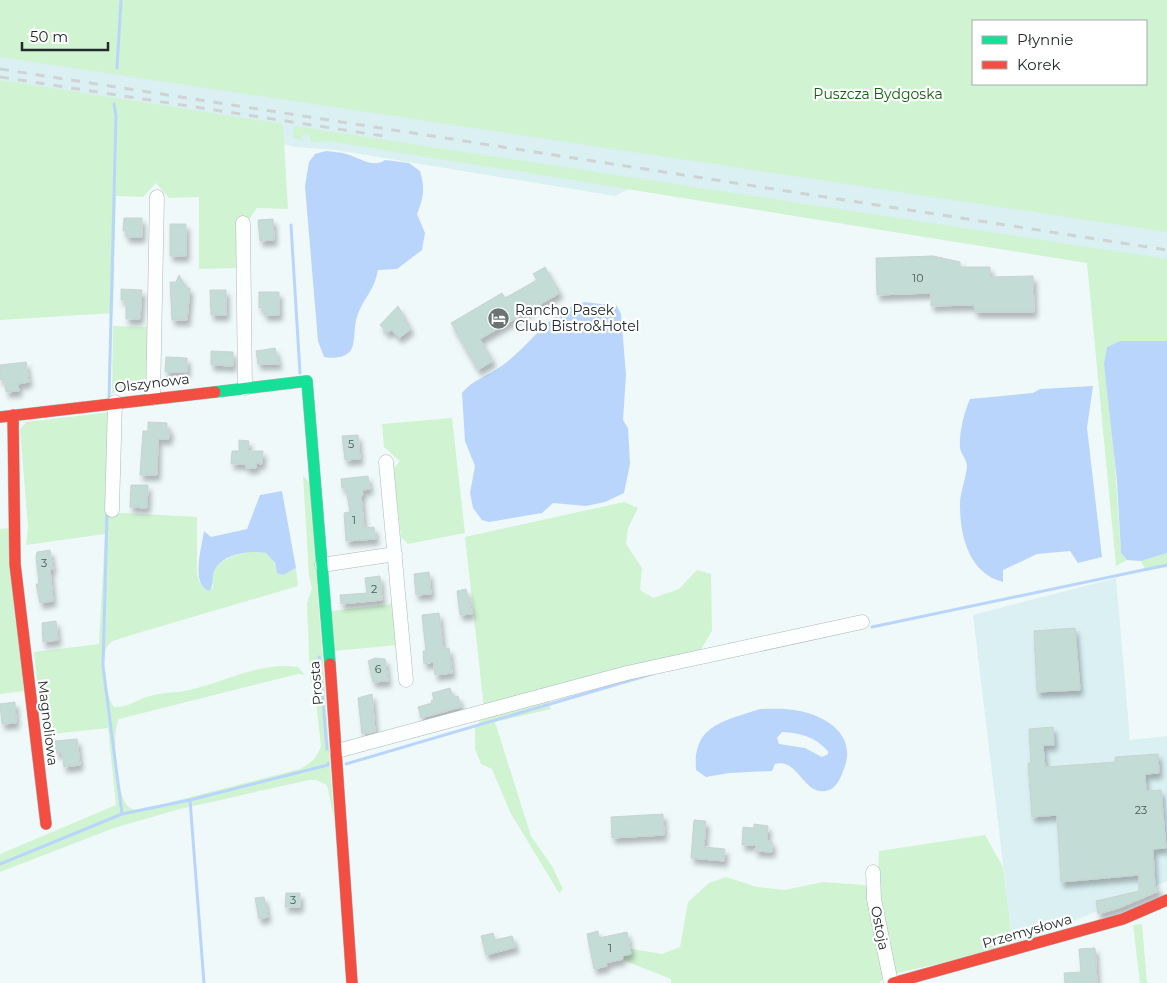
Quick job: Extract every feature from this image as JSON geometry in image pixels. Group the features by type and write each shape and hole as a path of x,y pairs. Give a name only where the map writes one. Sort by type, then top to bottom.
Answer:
{"street":[{"path":"153,398 157,197"},
{"path":"243,223 246,388"},
{"name":"Olszynowa","path":"0,417 307,381"},
{"name":"Prosta","path":"307,381 337,751 352,983"},
{"path":"112,403 112,510"},
{"name":"Magnoliowa","path":"12,415 16,564 46,824"},
{"path":"386,462 406,680"},
{"path":"322,565 395,554"},
{"path":"337,751 627,673 862,622"},
{"name":"Ostoja","path":"873,872 874,899 892,983"},
{"name":"Przemysłowa","path":"892,983 1123,919 1167,900"}],"shaded area":[{"path":"0,53 1167,230 1167,285 1089,263 629,189 615,196 336,150 297,147 114,109 0,92"},
{"path":"1116,578 1130,740 1167,736 1167,881 1013,947 973,615"}],"green space":[{"name":"Puszcza Bydgoska","path":"0,0 1167,0 1167,232 0,57"},
{"path":"0,80 283,124 288,209 257,208 247,222 239,268 199,269 199,197 169,198 156,183 143,197 116,196 113,313 0,320"},
{"path":"294,126 1167,259 1167,341 1120,341 1107,347 1121,553 1127,560 1116,566 1087,263 329,141 311,142 310,136 303,134 302,141 293,137"},
{"path":"113,326 150,327 149,389 112,393"},
{"path":"111,412 106,512 197,517 197,574 200,583 213,588 213,572 219,564 239,554 254,551 266,553 271,557 277,573 291,571 296,568 298,586 110,643 106,648 104,665 108,694 114,707 129,705 145,697 189,690 243,673 270,667 298,667 305,675 298,674 119,719 115,736 116,761 120,787 126,804 132,809 140,810 300,769 318,754 321,746 315,692 310,679 307,603 312,588 309,576 303,476 310,483 334,818 327,785 316,780 309,780 180,809 114,828 0,872 0,854 116,805 108,728 43,735 34,652 99,644 105,534 26,545 28,527 20,429 26,422"},
{"path":"452,418 465,533 408,544 401,537 393,469 400,461 384,447 382,424"},
{"path":"624,502 638,508 628,528 626,544 642,568 640,590 653,598 679,589 697,570 711,574 712,631 700,651 484,708 465,537"},
{"path":"9,528 24,691 0,694 0,529"},
{"path":"1167,553 1167,567 1146,571 1141,561"},
{"path":"393,604 397,645 334,651 331,611"},
{"path":"548,700 551,709 495,722 531,836 552,866 563,889 559,893 510,812 492,769 481,764 475,749 475,727 483,718"},
{"path":"985,835 1003,867 1013,947 884,976 880,983 671,983 671,979 623,960 626,948 662,954 680,947 688,902 709,883 726,877 757,887 785,890 823,882 878,886 879,851"},
{"path":"1142,924 1147,983 1140,983 1133,925"}],"water":[{"path":"326,151 344,153 371,163 385,160 409,163 420,171 423,192 417,214 425,233 422,250 397,269 378,270 374,284 357,317 352,348 344,356 332,358 324,357 318,341 305,186 309,162 315,154"},
{"path":"585,302 617,306 621,314 626,375 623,420 628,428 630,464 624,493 605,502 586,506 553,503 542,513 489,522 482,520 473,508 470,493 475,466 465,441 462,393 466,388 498,369 513,357 561,312"},
{"path":"1120,341 1167,341 1167,553 1141,561 1127,560 1121,553 1117,481 1104,364 1107,347"},
{"path":"1093,386 1087,428 1102,557 1078,563 1070,551 1037,554 1003,570 1003,582 991,577 974,562 965,541 960,516 960,499 967,466 960,448 960,436 970,399 1033,393 1040,389"},
{"path":"282,491 296,568 283,575 277,573 275,563 266,553 238,554 225,560 215,569 212,586 209,591 203,587 200,581 199,564 204,531 211,537 247,529 260,495"},
{"path":"760,709 805,712 825,721 841,734 846,743 845,766 837,783 832,788 820,791 813,789 790,766 783,763 775,764 772,771 729,773 706,777 696,770 696,755 699,743 705,734 713,727 734,717","holes":["782,732 813,739 823,746 828,751 828,754 822,757 805,748 779,744 777,738"]}],"building":[{"path":"124,218 142,218 142,237 126,237 126,231 123,231"},
{"path":"273,219 274,240 260,241 258,220"},
{"path":"170,224 186,224 186,256 170,256"},
{"path":"933,256 960,262 960,267 990,267 990,277 1033,276 1034,312 975,312 974,305 931,306 931,293 877,295 876,258"},
{"path":"545,267 560,293 480,339 493,361 478,370 451,323 502,293 505,298 537,280 533,274"},
{"path":"179,275 187,288 190,288 187,320 172,320 170,282 176,282"},
{"path":"121,289 142,290 140,319 126,319 126,300 121,300"},
{"path":"210,290 226,290 226,315 211,315"},
{"path":"259,292 279,292 279,315 264,315 264,308 259,308"},
{"path":"398,306 411,329 399,338 392,330 387,333 380,325"},
{"path":"275,348 279,364 258,364 256,351"},
{"path":"211,351 233,352 233,366 211,365"},
{"path":"166,357 187,358 187,372 165,372"},
{"path":"26,362 29,382 18,384 19,391 6,392 5,379 0,380 0,365"},
{"path":"148,422 167,423 167,429 170,429 169,439 158,439 157,475 140,475 143,431 148,431"},
{"path":"358,435 360,459 345,460 342,436"},
{"path":"239,440 249,441 248,451 263,451 262,464 256,463 256,468 246,468 246,464 231,464 232,451 239,451"},
{"path":"368,476 370,489 362,490 363,495 361,495 364,528 374,527 376,539 346,541 344,513 350,512 346,488 342,488 341,479"},
{"path":"131,485 148,485 147,508 130,507"},
{"path":"50,550 53,569 50,569 53,601 40,603 36,584 39,584 36,557 37,552"},
{"path":"429,572 431,594 416,595 414,574"},
{"path":"380,576 382,600 341,604 340,595 367,593 365,578"},
{"path":"466,589 472,614 460,615 457,591"},
{"path":"439,613 443,649 449,648 452,673 435,675 434,662 424,664 423,651 426,651 422,615"},
{"path":"56,621 58,640 43,642 42,623"},
{"path":"1075,628 1080,690 1037,692 1034,631"},
{"path":"375,658 385,659 388,681 373,682 368,661"},
{"path":"450,688 453,697 458,696 461,707 421,718 418,707 432,703 431,701 434,700 432,693"},
{"path":"372,694 375,732 362,734 358,698"},
{"path":"15,702 16,723 2,724 0,704"},
{"path":"1053,727 1054,745 1043,745 1045,767 1115,762 1115,757 1158,754 1159,773 1145,774 1146,791 1161,790 1166,848 1153,849 1155,888 1158,887 1159,891 1119,908 1098,914 1096,901 1139,891 1139,875 1061,882 1057,815 1032,817 1028,763 1031,763 1029,729"},
{"path":"77,739 80,765 64,767 62,752 56,753 55,741"},
{"path":"663,814 664,835 612,838 611,817"},
{"path":"694,820 706,821 704,847 725,849 724,861 691,858"},
{"path":"754,824 768,826 767,841 772,841 772,852 755,851 756,845 742,845 743,827 754,828"},
{"path":"286,893 300,893 300,907 285,907"},
{"path":"264,897 268,917 259,919 255,898"},
{"path":"598,931 599,938 627,932 631,954 622,956 623,959 606,963 607,966 594,969 587,934"},
{"path":"493,933 495,940 512,936 516,947 486,955 481,936"},
{"path":"1095,948 1097,983 1065,983 1064,973 1081,972 1079,949"}],"waterway":[{"path":"117,68 121,0"},
{"path":"109,398 116,115 114,104"},
{"path":"291,225 300,373"},
{"path":"0,864 122,814 103,666 107,512"},
{"path":"872,627 1167,565"},
{"path":"319,657 327,749"},
{"path":"346,764 652,674"},
{"path":"190,800 328,765 328,763"},
{"path":"122,814 190,800 204,983"}],"railway":[{"path":"0,69 1167,250"},
{"path":"0,77 390,137"}],"traffic: fast":[{"path":"215,392 307,381 330,664"}],"traffic: jam":[{"path":"0,417 215,392"},
{"path":"13,415 15,564 46,824"},
{"path":"330,664 352,983"},
{"path":"893,983 1123,919 1167,900"}],"place":[{"name":"Rancho Pasek Club Bistro&Hotel","path":"499,318"}]}
